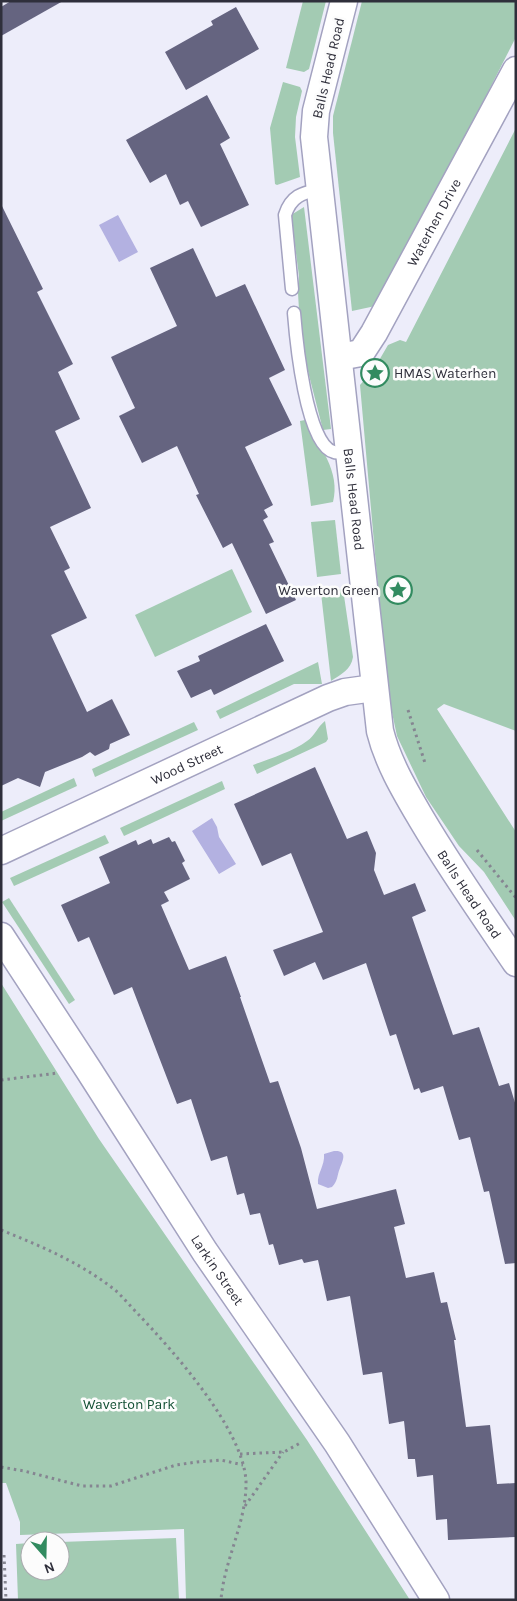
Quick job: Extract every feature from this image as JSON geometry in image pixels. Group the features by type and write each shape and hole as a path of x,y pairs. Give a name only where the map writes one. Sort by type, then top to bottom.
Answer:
{"street":[{"name":"Balls Head Road","path":"344,1 316,111 314,137 380,731 384,750 403,788 435,842 516,963"},
{"name":"Waterhen Drive","path":"339,357 361,353 374,333 516,70"},
{"name":"Wood Street","path":"1,851 328,698 345,692 374,688"},
{"name":"Larkin Street","path":"1,936 205,1252 327,1428 436,1600"}],"lane":[{"path":"292,289 285,215 288,206 303,192 320,189"},
{"path":"294,313 307,406 318,434 328,449 334,453 349,450"}],"path":[{"path":"407,705 425,764"},
{"path":"474,847 516,898"},
{"path":"1,1080 88,1069"},
{"path":"1,1230 41,1246 90,1273 116,1291 164,1341 220,1414 240,1454 246,1482 244,1507 222,1585 221,1600"},
{"path":"244,1507 284,1452 327,1428"},
{"path":"240,1454 284,1452"},
{"path":"1,1468 24,1471 82,1486 111,1486 176,1465 221,1460 243,1465"},
{"path":"4,1555 6,1600"}],"green space":[{"path":"303,1 326,1 309,69 304,72 286,68"},
{"path":"362,1 516,1 516,37 380,305 352,311 333,133 333,116"},
{"path":"283,82 300,87 302,91 296,117 295,137 300,177 277,185 275,184 270,128"},
{"path":"516,128 516,731 444,704 437,709 516,832 516,921 484,872 459,846 426,797 397,736 387,689 360,385 374,369 388,345 400,340 406,342"},
{"path":"304,207 331,429 323,430 301,344 299,276 291,215"},
{"path":"305,420 331,469 335,491 333,502 311,506 300,421"},
{"path":"335,520 341,574 317,577 311,522"},
{"path":"232,569 252,612 155,657 135,615"},
{"path":"343,589 353,657 348,668 331,681 321,593"},
{"path":"318,662 322,684 294,684 220,719 216,711"},
{"path":"325,721 328,739 326,742 257,774 253,765 302,745 312,737"},
{"path":"194,722 198,730 95,777 92,769"},
{"path":"74,778 77,786 1,821 1,812"},
{"path":"222,781 225,789 124,836 120,828"},
{"path":"105,835 109,843 14,886 10,878"},
{"path":"9,898 75,1000 69,1004 2,902"},
{"name":"Waverton Park","path":"1,983 99,1139 307,1440 410,1600 186,1600 184,1529 70,1533 70,1531 20,1531 20,1522 6,1483 1,1483"},
{"path":"176,1538 179,1600 18,1600 16,1544 20,1544 20,1581 70,1581 70,1542"}],"water":[{"path":"118,215 138,252 119,262 99,225"},
{"path":"212,818 217,827 219,837 236,864 219,874 192,831"},
{"path":"334,1151 341,1152 343,1159 335,1182 332,1187 328,1188 318,1184 318,1180 324,1154"}],"building":[{"path":"11,1 63,1 1,36 1,7"},
{"path":"236,7 259,49 186,90 165,52 213,25 211,21"},
{"path":"207,95 230,138 220,144 249,205 201,227 188,201 180,205 166,174 150,183 126,140"},
{"path":"1,204 43,289 37,292 73,364 58,372 80,419 55,431 91,508 50,527 70,568 64,571 87,618 51,635 87,712 112,699 130,735 110,744 109,749 95,756 90,752 45,772 40,787 18,778 1,786"},
{"path":"193,248 216,297 245,284 285,370 269,378 292,425 245,447 273,505 264,510 268,517 263,520 274,542 269,544 296,600 266,614 232,543 223,548 196,495 199,494 177,446 142,463 119,416 135,408 111,357 177,326 150,268"},
{"path":"266,624 284,661 214,695 211,689 191,698 177,671 200,661 198,656"},
{"path":"315,767 347,839 367,831 376,853 374,870 384,895 415,883 426,911 412,917 453,1035 479,1027 499,1086 509,1083 516,1106 516,1263 505,1264 489,1191 484,1192 470,1137 459,1140 443,1086 421,1093 419,1088 414,1090 396,1034 390,1036 366,963 323,980 315,962 284,976 273,950 323,932 291,853 262,866 234,804"},
{"path":"169,837 172,842 175,841 185,861 182,863 190,879 164,892 169,901 161,905 189,970 226,956 270,1083 278,1081 301,1148 317,1209 396,1189 405,1224 394,1227 406,1278 434,1272 441,1303 447,1302 456,1340 454,1340 466,1427 490,1425 497,1484 516,1483 516,1537 448,1540 447,1519 436,1520 433,1475 417,1477 415,1459 408,1459 404,1421 389,1424 382,1372 363,1375 350,1296 327,1301 318,1260 304,1263 302,1259 279,1265 273,1244 269,1245 260,1213 250,1215 244,1193 237,1195 227,1156 211,1161 191,1099 177,1104 132,987 114,995 89,937 78,942 61,905 110,883 99,857 136,840 138,845 151,839 153,844"}],"place":[{"name":"HMAS Waterhen","path":"375,373"},
{"name":"Waverton Green","path":"398,590"}]}
